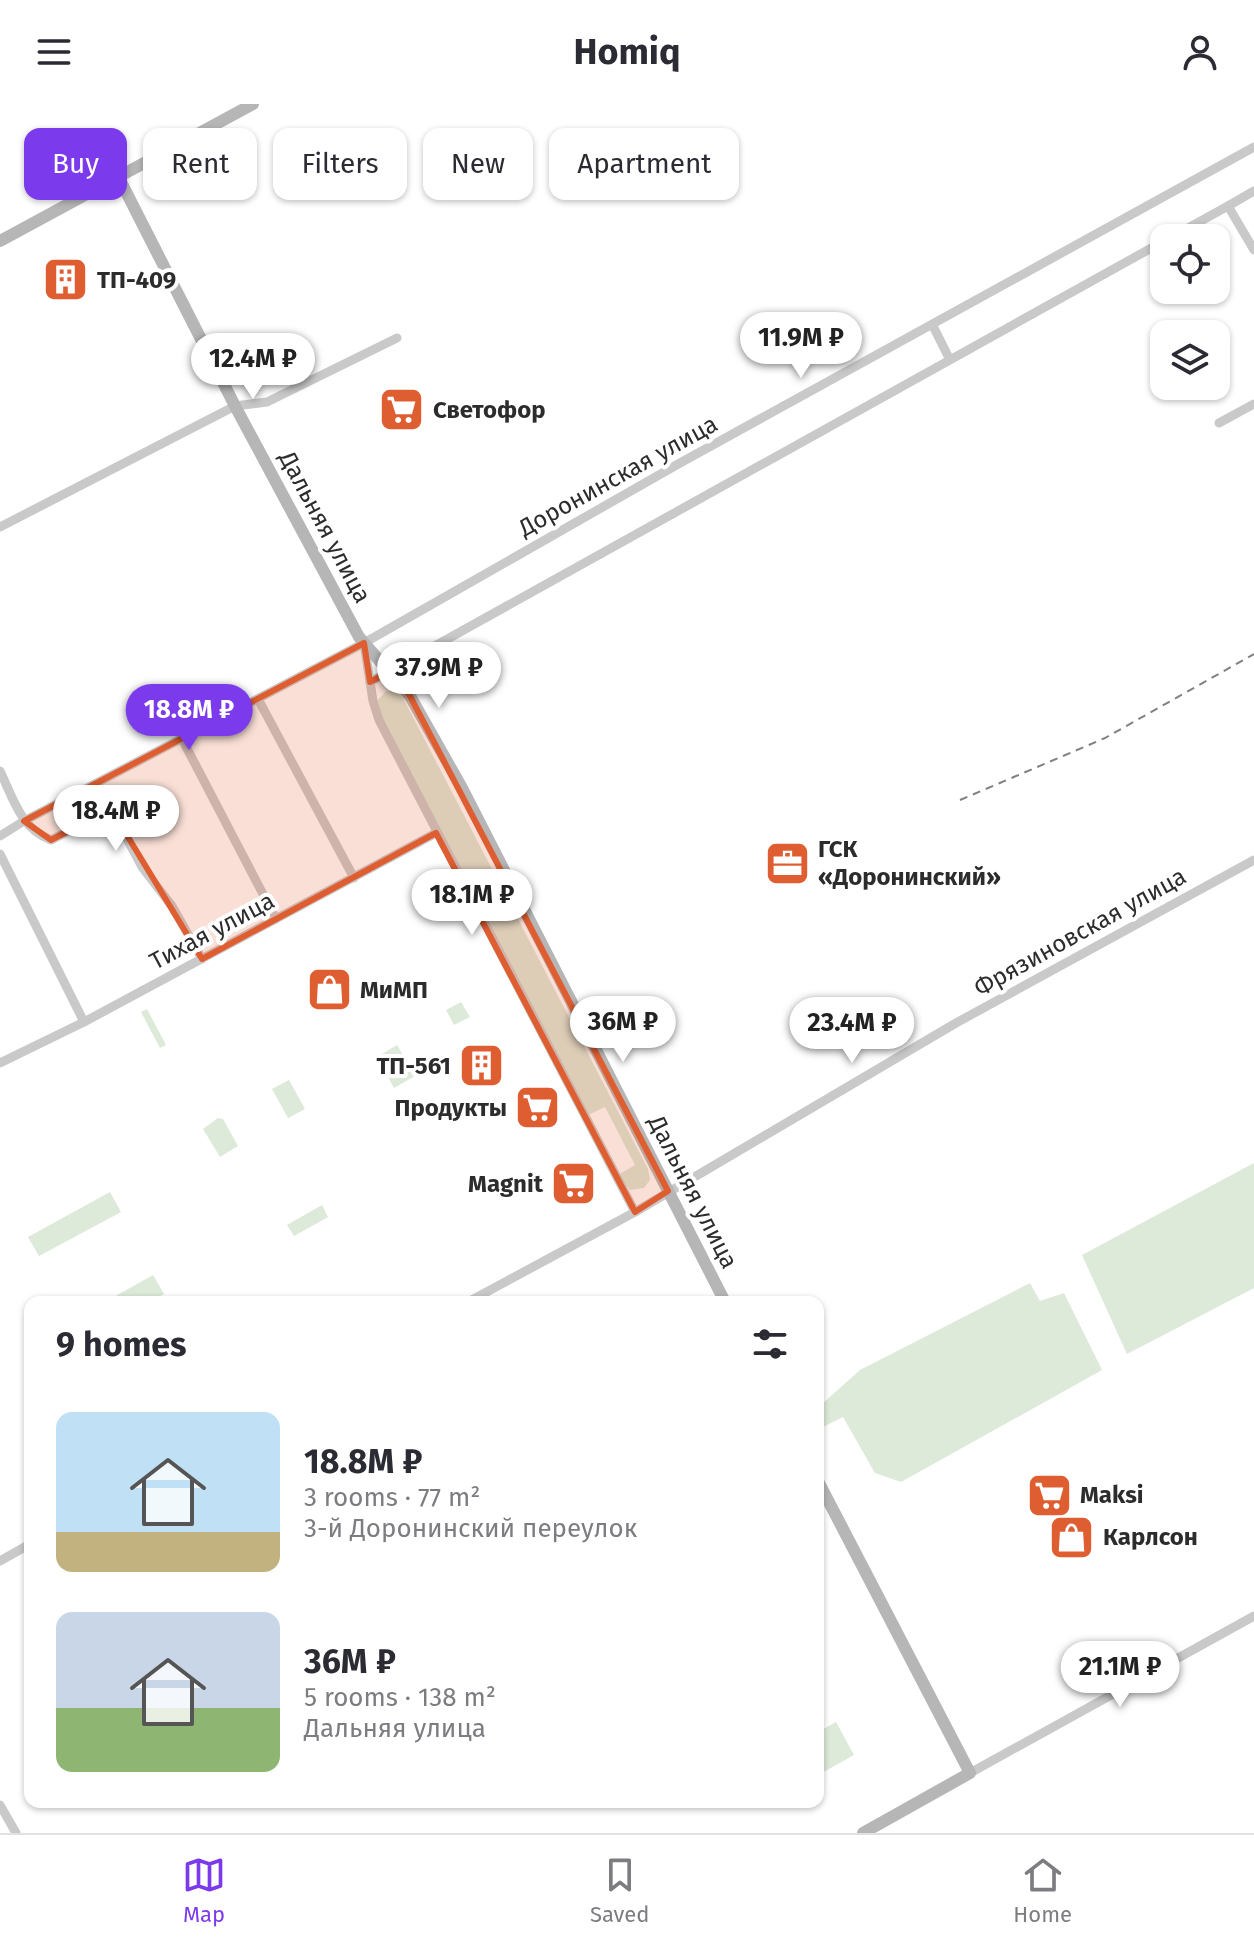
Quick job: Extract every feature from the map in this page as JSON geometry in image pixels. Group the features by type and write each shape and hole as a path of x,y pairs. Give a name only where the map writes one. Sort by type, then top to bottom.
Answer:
{"street":[{"path":"127,171 253,104"},
{"name":"Доронинская улица","path":"0,836 181,737 364,643 680,463 1254,147"},
{"path":"1195,224 1254,191"},
{"name":"Дальняя улица","path":"127,194 316,560 364,643 410,696 462,788 722,1296"},
{"path":"0,241 74,200"},
{"path":"1228,206 1254,250"},
{"path":"370,682 1150,249"},
{"path":"933,326 949,358"},
{"path":"0,527 235,406 267,402 397,338"},
{"path":"1219,423 1254,404"},
{"name":"Дальняя улица","path":"364,643 379,720 635,1212"},
{"path":"258,699 354,878"},
{"path":"181,737 276,919"},
{"path":"0,771 24,821 35,834 51,840 111,809 142,867 172,906 202,959"},
{"name":"Тихая улица","path":"2,1062 84,1022 436,833"},
{"path":"0,854 84,1022"},
{"name":"Фрязиновская улица","path":"479,1296 635,1212 956,1023 1254,860"},
{"path":"824,1493 970,1773"},
{"path":"0,1561 24,1547"},
{"path":"863,1833 1254,1616"},
{"path":"0,1805 16,1833"}],"highlighted area":[{"path":"364,643 370,682 390,671 410,696 668,1191 635,1212 436,833 202,959 111,809 51,840 24,821"}],"green space":[{"path":"386,691 396,691 403,698 648,1169 650,1180 644,1188 630,1190 618,1175 635,1165 605,1107 588,1115 378,711 377,701"},
{"path":"461,1002 470,1017 454,1025 446,1010"},
{"path":"147,1009 166,1045 160,1048 141,1012"},
{"path":"397,1045 415,1076 394,1088 377,1057"},
{"path":"289,1080 305,1109 288,1118 272,1089"},
{"path":"218,1118 223,1119 238,1146 220,1157 203,1129"},
{"path":"1254,1163 1254,1288 1127,1354 1082,1255"},
{"path":"110,1192 121,1212 39,1256 28,1237"},
{"path":"322,1205 328,1217 294,1236 287,1225"},
{"path":"153,1275 164,1294 160,1296 116,1296"},
{"path":"1030,1283 1040,1301 1064,1293 1102,1370 901,1482 875,1473 843,1417 824,1426 824,1402 860,1370"},
{"path":"836,1722 854,1755 824,1772 824,1729"}],"railway":[{"path":"960,800 1105,738 1254,654"}],"place":[{"name":"ТП-409","path":"66,280"},
{"name":"Светофор","path":"402,410"},
{"name":"ГСК «Доронинский»","path":"787,863"},
{"name":"МиМП","path":"329,990"},
{"name":"ТП-561","path":"482,1066"},
{"name":"Продукты","path":"538,1108"},
{"name":"Magnit","path":"574,1184"},
{"name":"Maksi","path":"1049,1495"},
{"name":"Карлсон","path":"1072,1537"}]}
